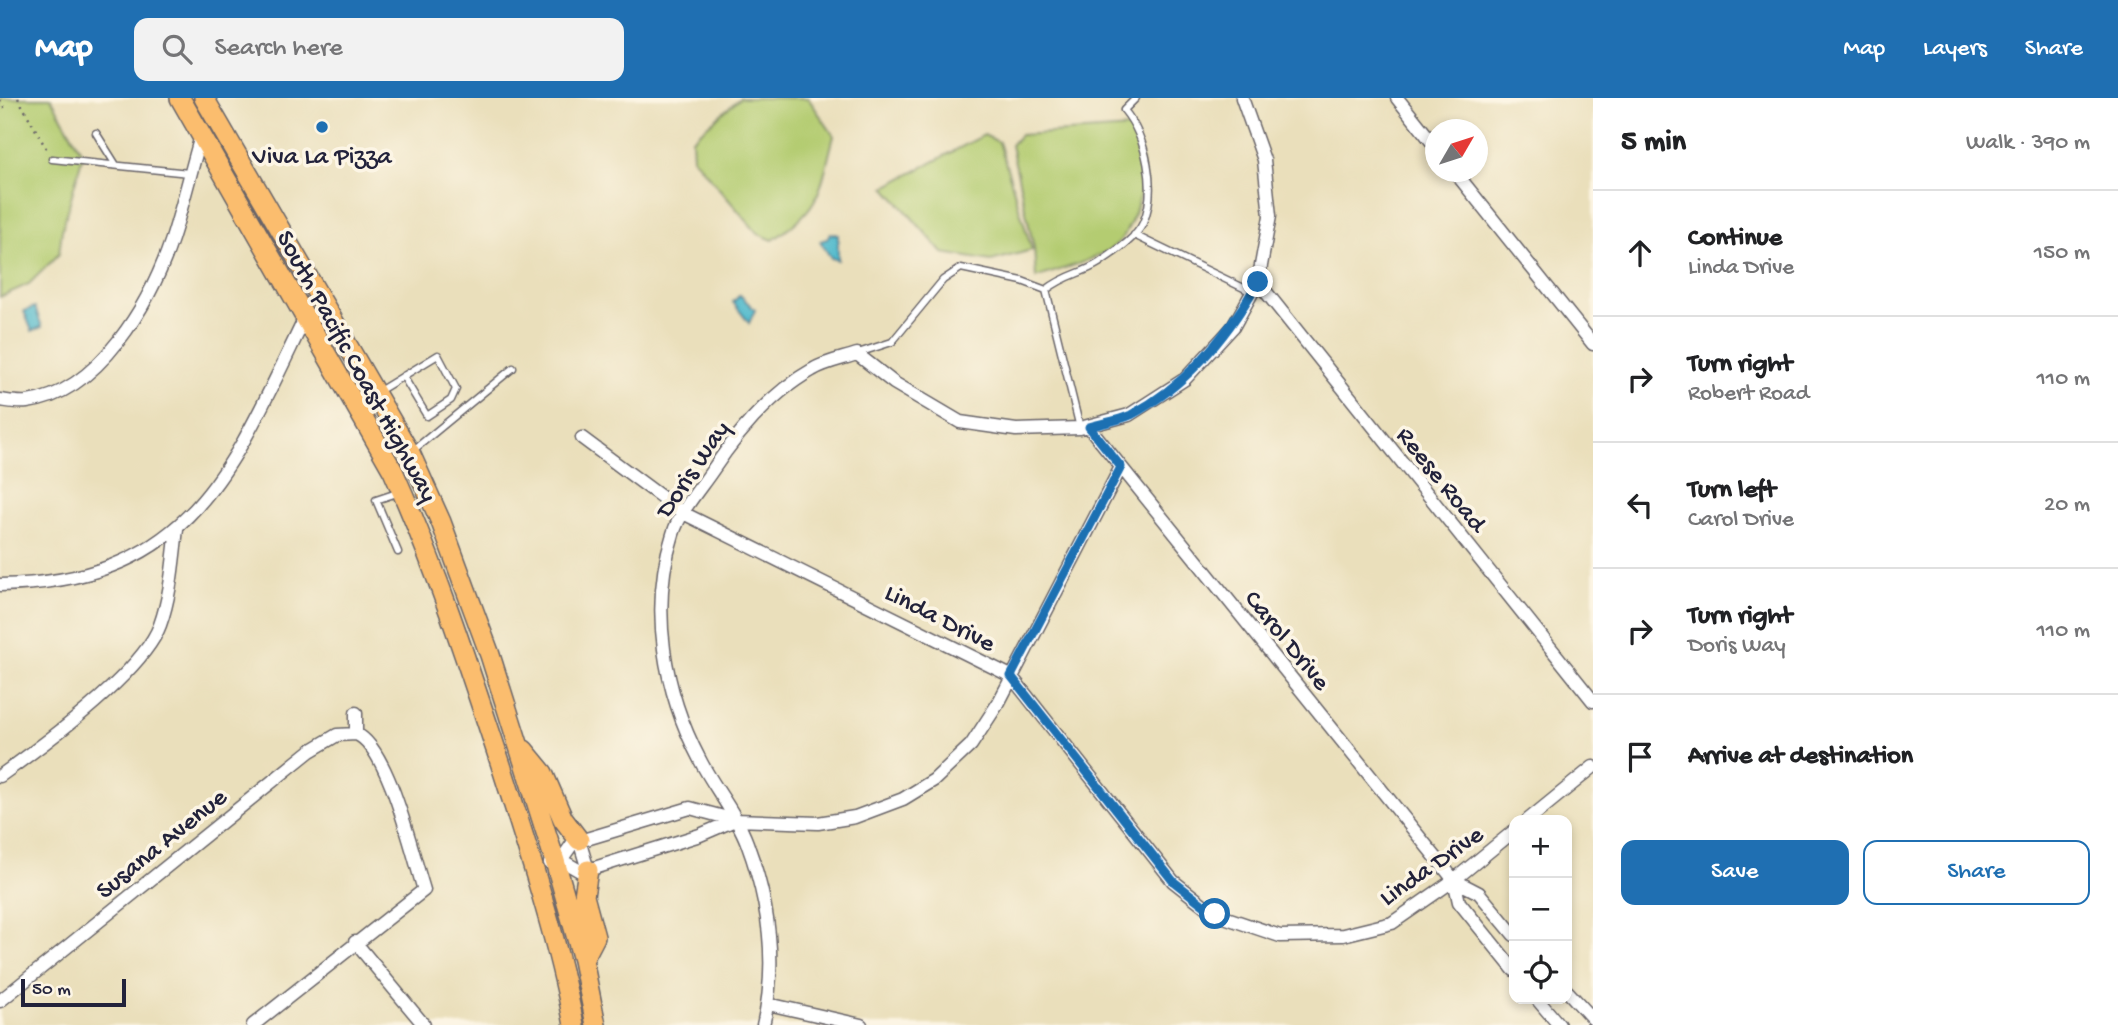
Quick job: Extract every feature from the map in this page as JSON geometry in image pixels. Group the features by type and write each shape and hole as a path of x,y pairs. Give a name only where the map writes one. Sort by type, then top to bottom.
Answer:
{"highway":[{"name":"South Pacific Coast Highway","path":"180,98 402,491 469,662 533,867 574,1025"},
{"name":"South Pacific Coast Highway","path":"204,98 410,453 465,583 558,861 596,1025"},
{"path":"517,741 543,773 563,819 579,840"},
{"path":"583,960 595,937 584,896 588,870"}],"street":[{"path":"857,354 894,383 960,422 1016,430 1084,427 1129,415 1185,379 1233,327 1255,287 1270,216 1265,160 1242,98"},
{"path":"1396,98 1425,134"},
{"path":"0,400 26,402 70,388 100,364 125,331 150,289 172,240 201,136"},
{"path":"1463,182 1593,344"},
{"name":"Reese Road","path":"1255,287 1593,701"},
{"path":"0,585 53,581 99,571 132,558 177,529 195,512 233,463 304,320 323,306"},
{"name":"Doris Way","path":"763,1025 768,1004 771,959 769,924 759,881 735,820 686,730 666,667 661,627 664,575 673,532 733,439 788,384 814,368 857,354"},
{"name":"Carol Drive","path":"1084,427 1121,467 1454,880 1479,893 1509,928"},
{"name":"Linda Drive","path":"582,438 683,513 1011,676 1173,881 1215,914 1280,936 1343,935 1392,923 1454,880 1509,835"},
{"path":"533,867 558,861 573,843 579,840 690,808 735,820 818,823 855,817 903,799 934,780 971,745 999,702 1121,467"},
{"path":"0,776 66,727 138,658 159,628 177,529"},
{"path":"253,1025 424,890 383,768 372,745 356,734 356,713"},
{"name":"Susana Avenue","path":"0,1002 310,751 337,735 356,734"},
{"path":"1534,815 1593,767"},
{"path":"558,861 580,871 588,870 700,835 735,820"},
{"path":"579,840 588,870"},
{"name":"Carol Drive","path":"1454,880 1459,902 1509,964"},
{"path":"355,942 424,1025"},
{"path":"1572,996 1593,1019"},
{"path":"768,1004 861,1025"},
{"path":"1541,1004 1559,1025"}],"lane":[{"path":"1046,290 1063,277 1096,265 1134,235 1144,222 1150,172 1138,126 1124,110 1136,98"},
{"path":"96,133 116,166"},
{"path":"52,159 189,173"},
{"path":"1134,235 1255,287"},
{"path":"857,354 892,342 943,280 961,268 1046,290"},
{"path":"1046,290 1084,427"},
{"path":"374,393 438,355 456,389 451,400 427,415 403,376"},
{"path":"410,453 513,368"},
{"path":"398,552 376,500 402,491"}],"path":[{"path":"18,98 52,159"},
{"path":"0,100 4,107 0,109"}],"green space":[{"path":"0,98 51,98 83,155 62,230 59,254 29,284 0,297"},
{"path":"740,98 808,98 834,136 817,196 802,217 773,240 758,234 693,158 692,139"},
{"path":"1131,128 1140,152 1143,175 1140,198 1123,236 1112,248 1094,257 1036,278 1034,248 1011,145 1020,135"},
{"path":"984,135 999,142 1032,250 991,261 943,253 885,187"}],"water":[{"path":"830,233 838,235 838,260 831,258 820,241 827,239"},
{"path":"740,295 755,310 749,323 733,302"},
{"path":"35,307 42,327 32,331 24,311"}],"place":[{"name":"Viva La Pizza","path":"322,127"}],"route":[{"path":"1215,914 1173,881 1011,676 1121,467 1089,427 1129,415 1185,379 1233,327 1258,282"}]}
